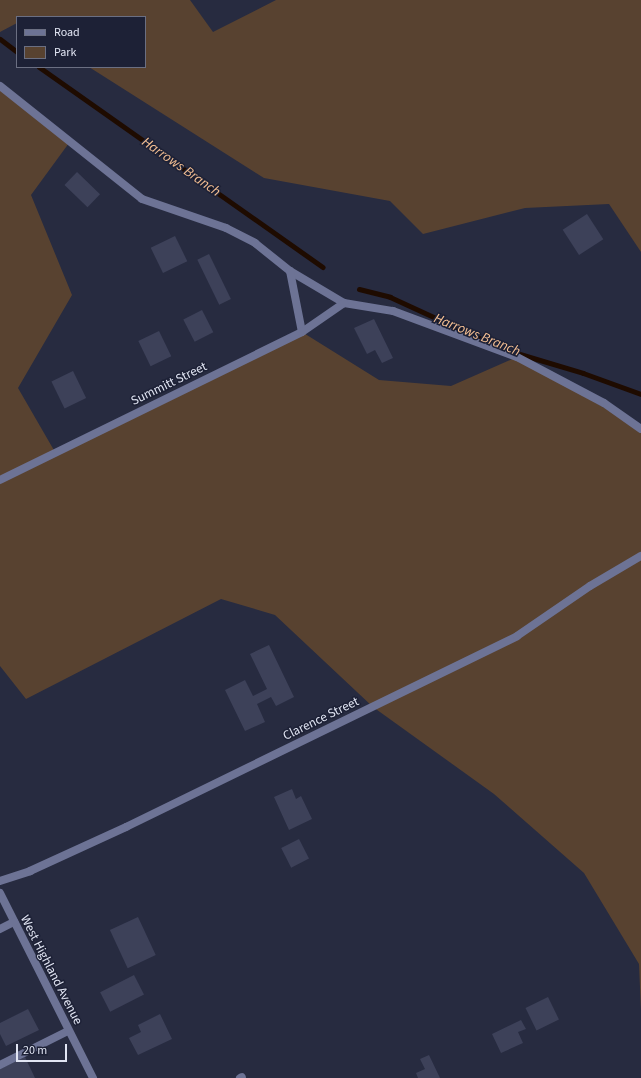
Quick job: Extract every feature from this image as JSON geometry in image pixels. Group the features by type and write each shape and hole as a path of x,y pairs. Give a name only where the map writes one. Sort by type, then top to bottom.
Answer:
{"street":[{"path":"0,86 142,199 232,231 256,243 290,271 344,302 393,311 517,356 604,403 641,429"},
{"path":"290,271 302,332"},
{"name":"Summitt Street","path":"0,480 302,332 344,302"},
{"name":"Clarence Street","path":"0,881 30,871 126,827 517,636 590,586 641,556"},
{"name":"West Highland Avenue","path":"0,893 92,1078"},
{"path":"0,929 14,922"},
{"path":"0,1065 68,1031"}],"green space":[{"path":"0,0 190,0 213,32 276,0 641,0 641,252 609,204 525,208 423,234 390,201 264,178 91,68 146,68 146,16 16,16 16,24 0,32"},
{"path":"0,86 69,143 31,195 72,295 18,388 55,452 302,332 379,380 451,386 517,357 641,429 641,1011 639,964 584,873 494,794 373,707 275,615 221,599 26,699 0,666"}],"building":[{"path":"77,172 100,194 88,207 64,185"},
{"path":"587,214 603,239 579,255 563,230"},
{"path":"175,236 187,261 163,273 151,248"},
{"path":"209,254 231,299 219,305 197,260"},
{"path":"202,310 213,332 195,342 183,320"},
{"path":"374,319 393,358 382,363 375,350 367,354 354,328"},
{"path":"159,331 171,356 151,366 138,341"},
{"path":"73,371 86,398 65,408 51,382"},
{"path":"269,645 294,697 276,706 271,697 257,704 265,722 245,731 225,690 245,680 253,696 267,689 250,654"},
{"path":"292,789 296,799 301,796 312,819 289,830 274,797"},
{"path":"299,839 309,859 291,868 281,848"},
{"path":"138,917 156,955 128,968 110,930"},
{"path":"134,975 144,995 110,1012 100,992"},
{"path":"548,997 559,1019 536,1030 526,1008"},
{"path":"28,1009 39,1030 6,1046 0,1034 0,1023"},
{"path":"160,1014 172,1039 138,1055 129,1038 141,1032 138,1025"},
{"path":"521,1020 526,1029 518,1032 523,1043 501,1053 492,1034"},
{"path":"429,1055 440,1078 418,1078 416,1073 425,1069 420,1059"},
{"path":"25,1057 35,1078 0,1078 0,1069"}],"waterway":[{"name":"Harrows Branch","path":"0,39 16,51"},
{"name":"Harrows Branch","path":"40,68 323,267"},
{"name":"Harrows Branch","path":"359,289 390,297 492,344"},
{"name":"Harrows Branch","path":"513,352 583,373 641,394"}]}
